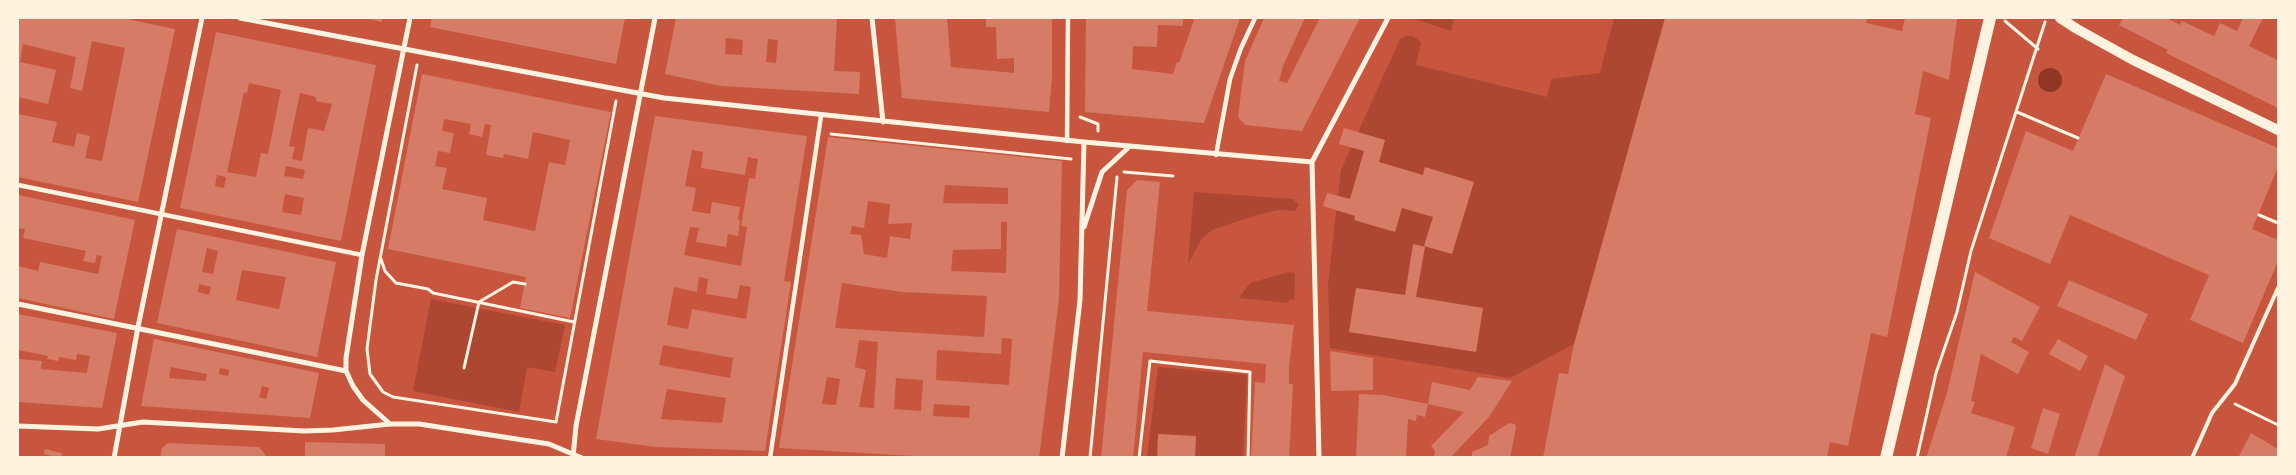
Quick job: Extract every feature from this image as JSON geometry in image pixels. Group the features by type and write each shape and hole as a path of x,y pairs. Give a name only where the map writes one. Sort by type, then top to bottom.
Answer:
{"main road":[{"path":"1886,458 1990,18"},
{"path":"2060,18 2133,60 2278,130"}],"street":[{"path":"114,458 138,327 202,18"},
{"path":"240,18 641,95 821,116 1067,141 1312,162"},
{"path":"390,424 363,400 353,386 346,371 350,327 362,255 410,18"},
{"path":"573,456 576,426 655,18"},
{"path":"872,18 882,122"},
{"path":"1067,141 1068,18"},
{"path":"1216,155 1230,79 1241,48 1255,18"},
{"path":"1319,458 1312,162 1388,18"},
{"path":"770,458 821,116"},
{"path":"1062,458 1080,300 1084,142"},
{"path":"1082,232 1102,172 1129,147"},
{"path":"18,185 362,255"},
{"path":"18,304 346,371"},
{"path":"18,426 98,429 143,422 304,431 390,424 419,424 549,444 573,456 582,458"}],"lane":[{"path":"2192,458 2212,413 2234,384 2278,288"}],"path":[{"path":"2001,18 2038,50"},
{"path":"1918,458 1936,373 1957,312 1971,251 2038,50 2046,18"},
{"path":"420,52 380,258 368,349 370,374 383,392 393,397 556,422 618,91"},
{"path":"2017,112 2078,138"},
{"path":"818,133 1084,160"},
{"path":"1090,458 1117,177 1126,171 1173,176"},
{"path":"2259,215 2278,223"},
{"path":"380,258 385,271 396,283 428,289 433,293 574,322"},
{"path":"464,368 479,302 513,282 525,284"},
{"path":"1140,458 1150,361 1250,372 1248,458"},
{"path":"2223,398 2278,425"}],"shaded area":[{"path":"1412,18 1454,18 1451,31"},
{"path":"1614,18 1665,18 1574,344 1510,378 1330,348 1328,284 1341,170 1400,39 1406,36 1413,36 1421,42 1416,65 1547,97 1551,79 1600,73"},
{"path":"2050,68 2058,72 2062,80 2058,88 2050,92 2042,88 2038,80 2042,72"},
{"path":"1194,192 1293,199 1299,205 1295,211 1278,210 1260,214 1212,230 1202,238 1188,264"},
{"path":"1289,272 1295,273 1294,300 1290,299 1288,303 1239,298 1250,283"},
{"path":"431,299 565,325 555,372 527,367 519,412 413,391"},
{"path":"1158,367 1247,375 1243,457 1147,458"}],"building":[{"path":"18,18 122,18 175,29 138,202 18,177 18,114 57,122 52,142 74,147 77,133 90,136 85,158 102,161 125,48 92,41 82,91 70,88 76,57 23,44 20,62 56,70 48,104 18,97"},
{"path":"364,18 382,18 382,22"},
{"path":"432,18 625,18 616,64 430,27"},
{"path":"676,18 837,18 834,71 860,72 859,94 721,86 665,74","holes":["726,38 743,40 742,55 725,54","768,39 778,40 776,63 766,62"]},
{"path":"895,18 947,18 951,67 1014,73 1014,58 997,59 996,27 986,27 986,18 1052,18 1052,76 1049,112 902,98"},
{"path":"1086,18 1183,18 1183,26 1158,25 1157,47 1133,46 1132,69 1173,74 1177,62 1179,63 1194,20 1189,18 1240,18 1204,123 1085,112"},
{"path":"1264,18 1305,18 1283,66 1279,81 1287,83 1320,18 1360,18 1302,131 1245,125 1238,117 1245,61"},
{"path":"1665,18 1867,18 1866,23 1902,31 1905,18 1957,18 1949,80 1923,71 1915,114 1931,118 1887,337 1871,333 1848,446 1830,442 1827,458 1543,458 1559,373 1568,374 1574,344"},
{"path":"2123,18 2167,18 2180,25 2182,21 2214,36 2220,23 2237,31 2243,18 2263,18 2249,46 2278,60 2278,108 2166,53 2168,50 2119,25"},
{"path":"216,32 376,65 341,241 180,208","holes":["249,83 281,90 268,154 261,153 256,177 227,172 244,92 247,93","300,93 316,97 316,101 332,104 324,131 308,128 302,161 292,159 295,147 289,146","286,166 305,170 303,179 284,176","217,175 226,177 224,188 215,186","285,194 304,198 301,215 282,212"]},
{"path":"422,74 611,112 570,318 520,308 526,277 388,249","holes":["444,119 471,124 469,134 482,137 485,124 491,125 486,155 503,158 504,154 528,159 533,132 570,140 565,165 549,162 535,231 483,220 487,198 442,189 447,168 435,166 438,151 450,153 454,133 442,131"]},
{"path":"2106,74 2278,148 2278,167 2252,229 2278,240 2278,261 2243,343 2190,320 2209,275 2070,215 2050,264 1989,238 2026,131 2073,151"},
{"path":"655,116 807,136 784,281 791,282 765,451 656,447 596,439","holes":["692,150 703,152 701,168 745,175 748,157 758,159 755,179 749,178 741,226 747,227 741,266 684,255 690,227 699,228 696,242 726,247 728,234 738,236 740,220 738,219 740,207 712,202 710,214 692,211 696,188 685,186","699,277 708,279 706,294 737,299 740,285 751,287 746,319 692,309 688,329 667,325 674,287 697,292","663,345 733,358 730,378 659,365","667,389 726,398 722,423 661,419"]},
{"path":"1344,128 1385,140 1379,162 1423,175 1425,167 1474,182 1452,254 1424,246 1433,217 1402,208 1395,232 1354,220 1355,216 1323,206 1327,193 1350,199 1364,151 1339,144"},
{"path":"828,137 1062,161 1059,299 1039,458 947,458 779,448","holes":["945,185 1008,188 1008,204 943,203","868,201 890,204 888,224 912,223 910,239 890,236 887,258 864,254 861,235 850,234 852,226 864,228","1001,222 1007,222 1006,273 951,271 953,250 1001,249","842,283 902,292 987,296 984,337 835,328","1002,338 1012,339 1009,385 936,380 937,350 1001,354","859,340 878,342 874,408 859,407 866,370 855,367","827,377 840,379 836,405 822,404","896,378 923,380 921,411 894,409","934,404 970,406 969,418 933,416"]},
{"path":"1137,180 1160,182 1147,311 1294,325 1289,366 1289,384 1293,384 1289,458 1251,458 1255,382 1265,383 1266,364 1143,352 1133,458 1101,458 1127,190"},
{"path":"18,195 135,220 114,319 18,298 18,266 38,271 40,262 98,274 102,256 97,255 95,263 83,261 86,251 23,238 25,229 18,228"},
{"path":"177,229 336,262 317,357 157,323","holes":["207,248 218,251 213,274 202,272","242,270 286,277 279,309 236,300","199,284 211,287 209,295 198,292"]},
{"path":"1413,244 1425,247 1416,297 1483,308 1476,352 1349,332 1356,288 1405,295"},
{"path":"1975,272 2040,307 2022,341 2014,337 2011,342 2029,352 2018,374 1981,354 1971,401 1975,402 1971,413 2015,427 2006,458 1926,458 1947,393"},
{"path":"2069,280 2148,314 2136,340 2057,306"},
{"path":"18,314 117,333 102,408 18,402 18,359 42,361 41,369 87,373 90,356 77,354 76,360 59,357 58,361 47,359 48,356 18,350"},
{"path":"154,339 319,373 310,418 141,406","holes":["171,367 207,374 205,381 169,378","220,368 229,370 228,376 219,374","262,386 269,388 266,399 259,397"]},
{"path":"2058,339 2088,356 2080,371 2049,354"},
{"path":"1330,351 1373,358 1373,390 1331,391"},
{"path":"2105,364 2125,376 2097,458 2074,458"},
{"path":"1478,377 1512,381 1489,417 1450,458 1434,458 1435,451 1431,446 1464,412 1428,404 1432,382 1470,390"},
{"path":"1359,394 1383,395 1428,404 1425,417 1417,415 1416,421 1408,419 1406,456 1411,458 1356,458"},
{"path":"2043,408 2060,414 2048,454 2031,448"},
{"path":"1509,423 1515,424 1516,428 1510,458 1472,458 1472,452 1488,445 1489,436"},
{"path":"2251,433 2278,449 2278,458 2238,458"},
{"path":"1158,434 1196,436 1195,458 1157,458"},
{"path":"305,442 385,444 385,458 305,458"},
{"path":"168,443 259,447 265,454 265,458 160,458 162,448"},
{"path":"45,449 62,453 61,458 44,454"}]}
